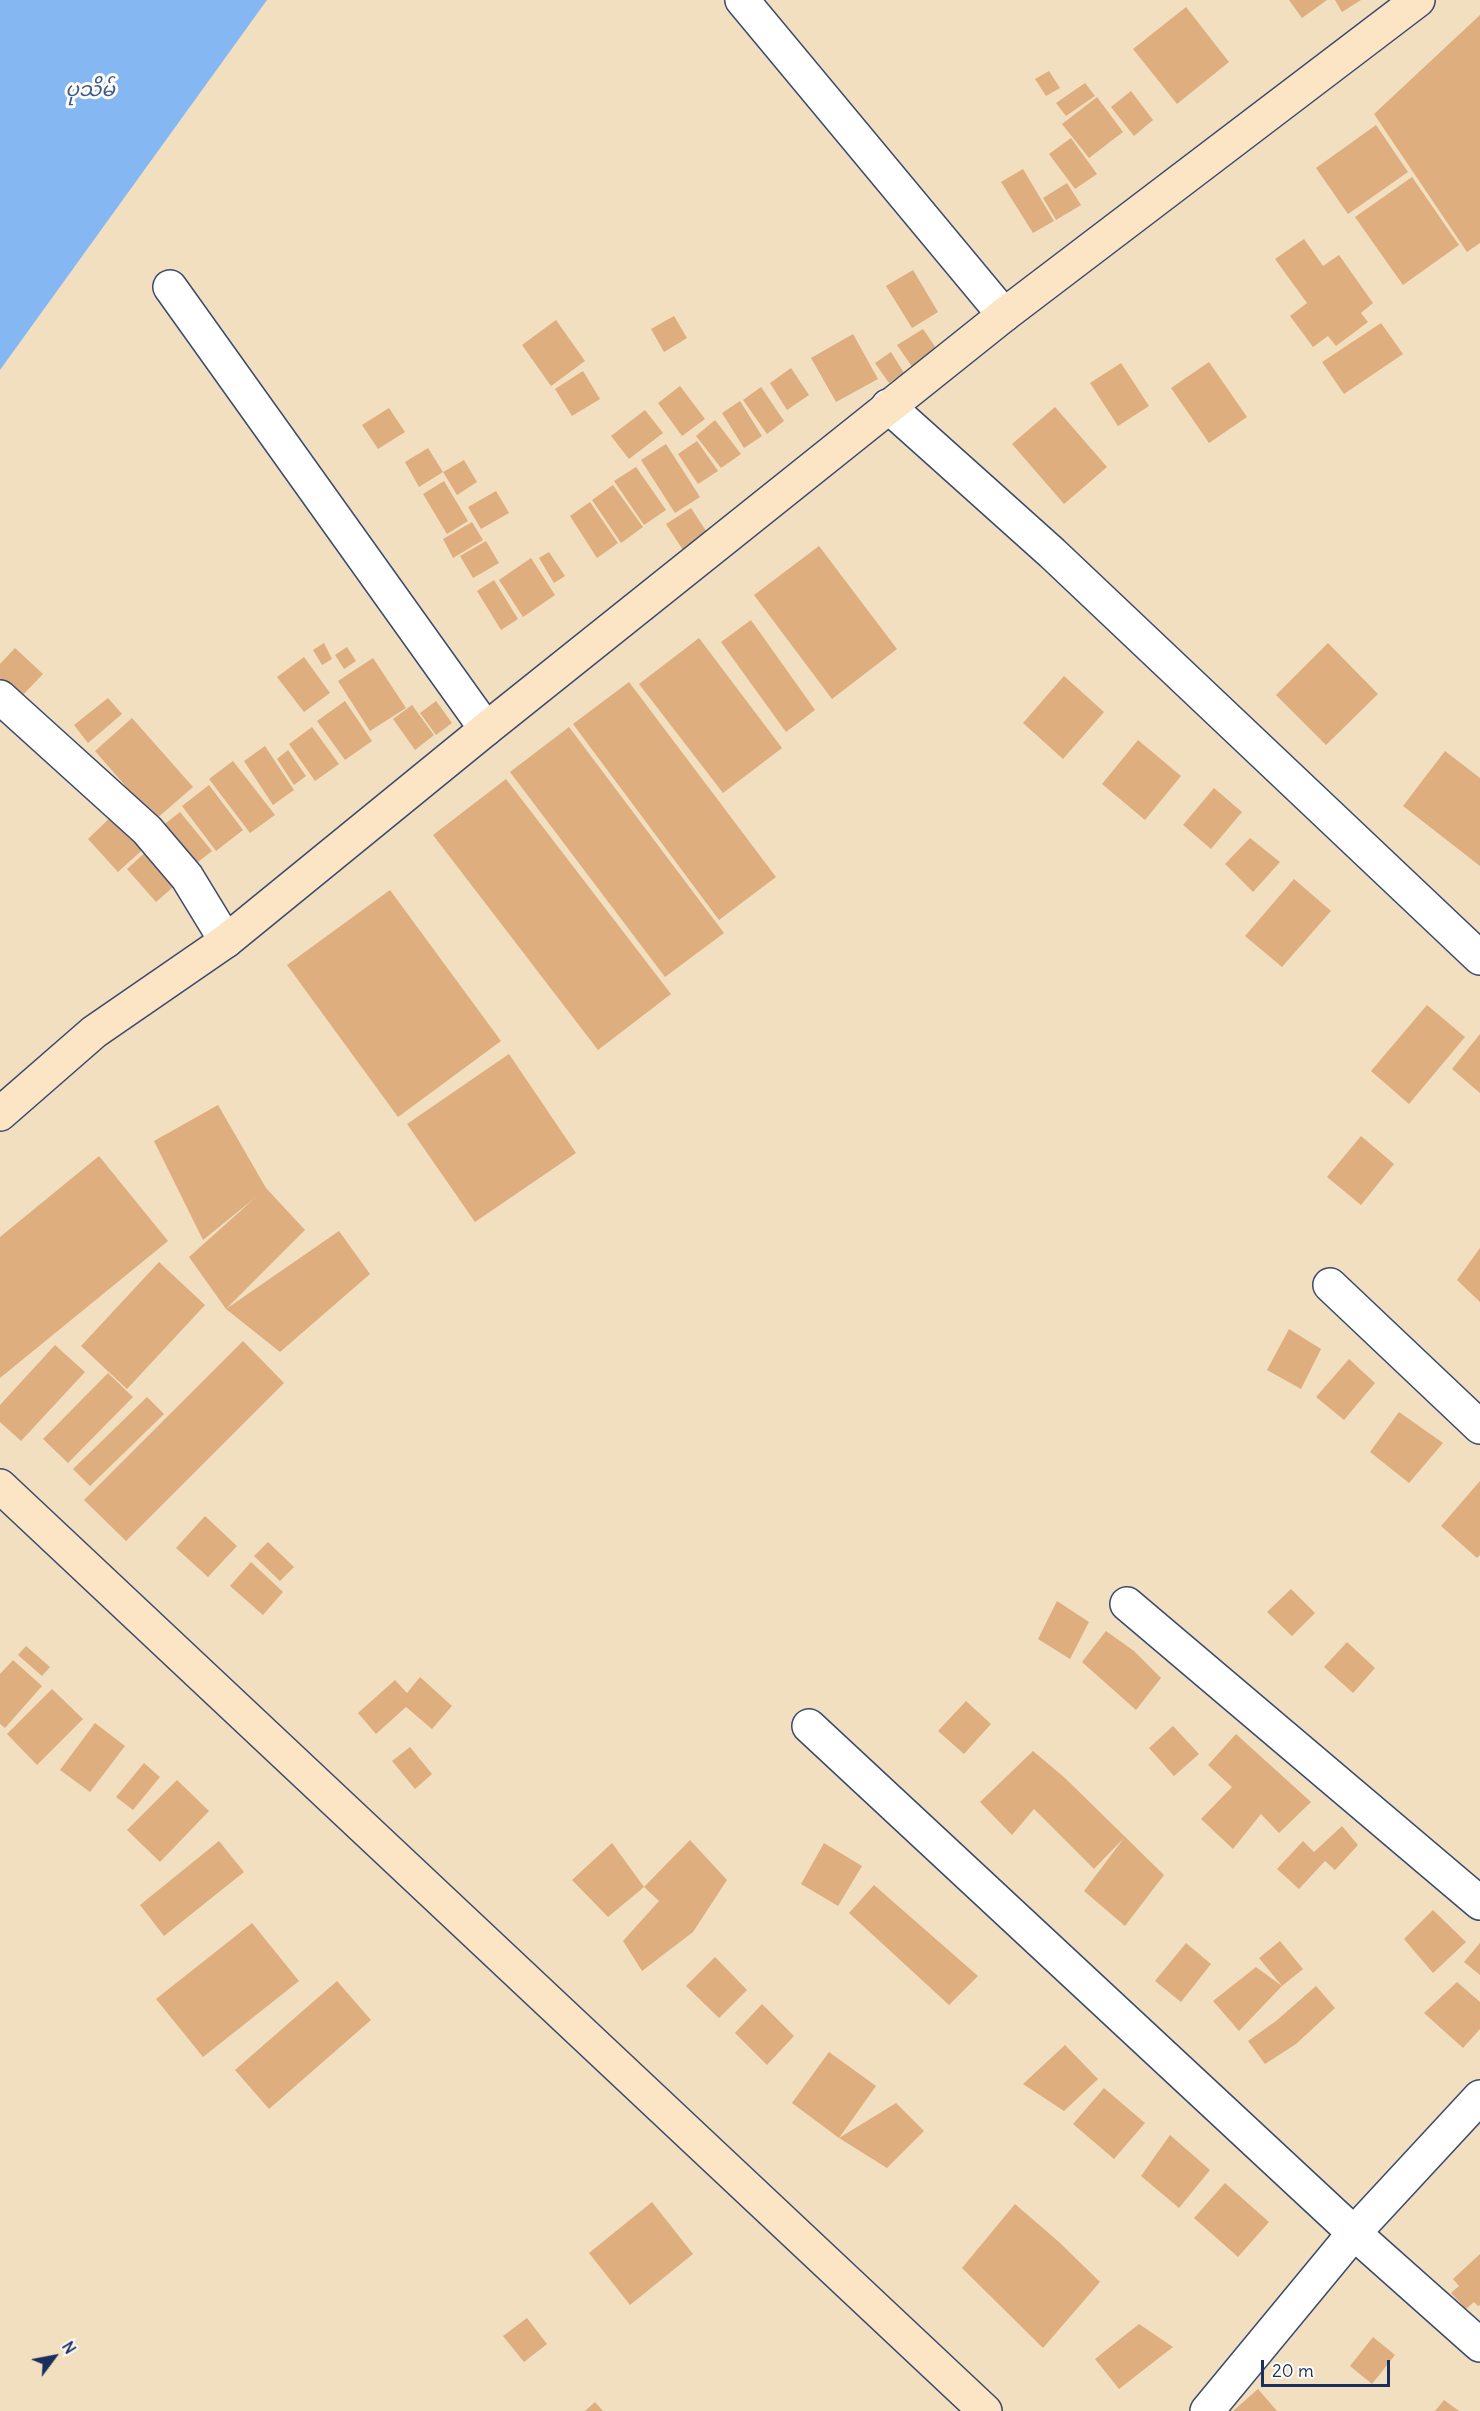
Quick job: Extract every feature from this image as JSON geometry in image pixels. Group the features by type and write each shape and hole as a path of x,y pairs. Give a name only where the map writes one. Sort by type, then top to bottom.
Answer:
{"street":[{"path":"742,0 1004,315"},
{"path":"0,1114 94,1032 226,941 888,406 1418,0"},
{"path":"170,287 486,729"},
{"path":"888,406 1052,554 1480,958"},
{"path":"0,698 147,830 187,877 226,941"},
{"path":"1330,1285 1480,1427"},
{"path":"0,1486 985,2411"},
{"path":"1127,1604 1480,1903"},
{"path":"809,1726 1354,2233 1480,2345"},
{"path":"1207,2411 1354,2233 1480,2097"}],"water":[{"name":"ပုသိမ်","path":"0,0 267,0 0,370"}],"building":[{"path":"1289,0 1327,0 1302,18"},
{"path":"1335,0 1361,0 1342,12"},
{"path":"1186,7 1229,62 1177,104 1133,49"},
{"path":"1480,15 1480,243 1467,252 1374,114"},
{"path":"1049,71 1060,88 1046,96 1035,79"},
{"path":"1085,83 1095,96 1066,116 1056,103"},
{"path":"1131,91 1153,120 1134,136 1111,107"},
{"path":"1097,97 1123,132 1089,158 1062,124"},
{"path":"1376,125 1408,172 1348,214 1316,168"},
{"path":"1071,138 1097,174 1075,189 1049,154"},
{"path":"1023,169 1054,221 1033,233 1001,182"},
{"path":"1412,177 1459,245 1403,285 1355,217"},
{"path":"1067,183 1081,205 1056,220 1043,198"},
{"path":"1304,239 1323,266 1339,255 1373,303 1361,313 1368,322 1336,346 1328,336 1313,347 1290,316 1307,303 1275,259"},
{"path":"913,270 938,312 912,328 886,286"},
{"path":"674,316 687,338 664,352 651,329"},
{"path":"556,320 585,361 551,386 522,345"},
{"path":"1381,323 1403,354 1344,394 1322,362"},
{"path":"923,329 938,351 913,368 897,345"},
{"path":"853,334 878,379 836,402 811,358"},
{"path":"891,352 904,373 889,383 875,363"},
{"path":"1209,362 1247,417 1209,443 1171,388"},
{"path":"1121,363 1149,406 1118,426 1090,383"},
{"path":"791,368 809,395 787,410 770,383"},
{"path":"583,371 600,399 572,416 555,389"},
{"path":"680,386 705,419 682,436 658,403"},
{"path":"761,387 784,421 767,434 743,400"},
{"path":"740,401 762,436 744,448 722,413"},
{"path":"1055,407 1107,467 1064,504 1012,444"},
{"path":"389,408 405,432 378,449 362,425"},
{"path":"645,410 663,433 629,459 611,436"},
{"path":"715,420 741,454 721,468 696,436"},
{"path":"697,441 718,471 698,484 678,454"},
{"path":"666,444 700,497 675,513 641,460"},
{"path":"428,448 443,472 419,487 405,462"},
{"path":"464,460 477,482 457,495 443,472"},
{"path":"636,467 666,510 644,525 614,481"},
{"path":"444,481 468,521 447,534 423,494"},
{"path":"613,485 643,527 621,543 592,500"},
{"path":"496,491 509,513 481,529 468,507"},
{"path":"590,502 618,543 597,558 570,516"},
{"path":"691,508 708,534 683,550 666,524"},
{"path":"472,522 483,540 453,558 443,539"},
{"path":"486,541 499,563 473,578 460,556"},
{"path":"819,546 897,649 832,699 754,595"},
{"path":"549,552 565,576 554,583 539,558"},
{"path":"531,558 555,595 523,617 499,580"},
{"path":"494,580 518,619 501,630 477,591"},
{"path":"751,620 815,710 786,732 721,642"},
{"path":"699,638 782,748 723,793 639,684"},
{"path":"324,643 332,659 322,665 313,650"},
{"path":"1328,643 1378,694 1326,745 1276,695"},
{"path":"347,647 356,661 344,669 335,655"},
{"path":"15,648 43,674 17,701 0,685 0,664"},
{"path":"304,657 330,693 304,712 277,677"},
{"path":"373,658 406,708 370,731 338,681"},
{"path":"1064,676 1104,712 1063,759 1023,723"},
{"path":"629,682 776,877 719,920 573,724"},
{"path":"108,698 122,714 88,743 74,725"},
{"path":"345,701 372,741 345,760 317,721"},
{"path":"436,701 452,723 436,735 420,713"},
{"path":"412,705 434,735 415,750 393,719"},
{"path":"132,718 193,787 155,820 95,751"},
{"path":"312,727 339,764 315,781 289,744"},
{"path":"569,727 724,933 665,977 510,772"},
{"path":"1138,740 1181,776 1145,820 1102,784"},
{"path":"265,746 294,790 273,805 244,761"},
{"path":"288,750 306,776 294,785 277,759"},
{"path":"1445,751 1480,778 1480,866 1403,806"},
{"path":"233,761 275,815 250,833 209,779"},
{"path":"506,779 671,994 598,1050 433,835"},
{"path":"209,785 243,830 216,851 182,806"},
{"path":"1214,788 1242,812 1211,849 1183,825"},
{"path":"119,809 150,843 118,872 88,839"},
{"path":"180,812 212,851 189,869 157,830"},
{"path":"1250,838 1280,862 1253,892 1225,864"},
{"path":"150,848 180,881 156,902 127,869"},
{"path":"1294,879 1331,911 1282,967 1245,936"},
{"path":"390,890 501,1041 398,1117 287,965"},
{"path":"1427,1005 1465,1037 1409,1104 1371,1071"},
{"path":"1480,1034 1480,1093 1452,1069"},
{"path":"509,1054 576,1153 475,1222 407,1124"},
{"path":"218,1105 266,1188 305,1230 226,1309 189,1257 256,1197 203,1240 154,1141"},
{"path":"1361,1136 1394,1164 1361,1205 1327,1177"},
{"path":"99,1156 168,1241 0,1378 0,1237"},
{"path":"339,1231 370,1274 280,1352 226,1309"},
{"path":"1480,1248 1480,1302 1457,1280"},
{"path":"159,1262 205,1305 127,1389 81,1346"},
{"path":"1289,1329 1321,1349 1301,1389 1267,1370"},
{"path":"243,1341 284,1383 126,1541 84,1500"},
{"path":"55,1345 85,1372 21,1441 0,1422 0,1405"},
{"path":"1349,1359 1375,1383 1344,1420 1316,1397"},
{"path":"108,1373 133,1397 68,1463 43,1439"},
{"path":"147,1397 164,1414 90,1486 73,1469"},
{"path":"1399,1412 1443,1443 1409,1483 1370,1452"},
{"path":"1480,1481 1480,1555 1477,1558 1441,1526"},
{"path":"205,1516 237,1546 208,1577 176,1548"},
{"path":"268,1542 294,1567 280,1581 254,1556"},
{"path":"251,1562 283,1592 263,1615 230,1586"},
{"path":"1291,1589 1315,1613 1292,1636 1267,1612"},
{"path":"1057,1601 1089,1622 1070,1659 1038,1639"},
{"path":"1106,1631 1134,1651 1161,1678 1136,1710 1082,1662"},
{"path":"1347,1642 1375,1668 1353,1693 1324,1667"},
{"path":"26,1646 50,1667 42,1676 18,1655"},
{"path":"13,1660 42,1686 5,1728 0,1724 0,1674"},
{"path":"420,1677 452,1706 432,1729 406,1707 376,1734 358,1713 395,1680 407,1693"},
{"path":"52,1689 83,1719 37,1765 7,1734"},
{"path":"966,1701 991,1724 964,1754 938,1731"},
{"path":"95,1723 125,1746 90,1792 60,1770"},
{"path":"1173,1726 1199,1754 1174,1776 1149,1748"},
{"path":"1236,1734 1311,1802 1279,1833 1261,1814 1233,1849 1201,1819 1232,1787 1208,1765"},
{"path":"410,1747 432,1774 415,1789 392,1761"},
{"path":"1033,1751 1065,1778 1164,1875 1125,1926 1084,1891 1124,1838 1094,1869 1034,1809 1012,1835 980,1802"},
{"path":"144,1763 160,1777 133,1810 116,1797"},
{"path":"177,1780 209,1811 160,1862 127,1830"},
{"path":"1342,1826 1358,1845 1335,1870 1325,1861 1299,1889 1277,1869 1303,1841 1314,1852"},
{"path":"690,1840 727,1880 693,1932 642,1971 623,1941 659,1901 644,1887"},
{"path":"219,1841 244,1872 164,1936 140,1905"},
{"path":"612,1843 644,1887 608,1917 572,1880"},
{"path":"824,1843 862,1866 838,1906 801,1884"},
{"path":"874,1885 978,1976 949,2005 849,1913"},
{"path":"1433,1910 1466,1942 1433,1973 1404,1939"},
{"path":"252,1923 299,1981 203,2057 156,1999"},
{"path":"1280,1941 1303,1969 1282,1986 1259,1958"},
{"path":"1186,1943 1211,1964 1181,2002 1155,1981"},
{"path":"1480,1943 1480,1975 1464,1962"},
{"path":"715,1957 747,1990 719,2018 686,1986"},
{"path":"1256,1967 1282,1986 1239,2031 1213,2001"},
{"path":"337,1981 371,2020 269,2109 235,2070"},
{"path":"1457,1982 1480,2002 1480,2029 1463,2048 1424,2013"},
{"path":"1316,1986 1335,2008 1296,2044 1265,2064 1248,2041 1276,2021"},
{"path":"762,2004 794,2036 767,2065 735,2033"},
{"path":"1065,2045 1098,2079 1064,2111 1023,2084"},
{"path":"829,2052 876,2086 839,2138 792,2103"},
{"path":"1104,2088 1145,2123 1114,2159 1073,2124"},
{"path":"896,2103 924,2131 887,2168 839,2138"},
{"path":"1170,2135 1210,2170 1179,2208 1141,2176"},
{"path":"1225,2183 1269,2222 1238,2257 1194,2218"},
{"path":"652,2202 693,2254 630,2305 589,2253"},
{"path":"1015,2204 1100,2282 1043,2348 962,2268"},
{"path":"1480,2254 1480,2305 1474,2302 1466,2309 1451,2293 1459,2286 1453,2279"},
{"path":"527,2318 547,2344 524,2362 503,2336"},
{"path":"1139,2324 1173,2347 1119,2389 1095,2359"},
{"path":"1373,2337 1395,2355 1372,2384 1350,2366"},
{"path":"1258,2389 1277,2411 1233,2411"},
{"path":"1444,2400 1459,2411 1435,2411"},
{"path":"595,2402 603,2411 585,2411"}]}
